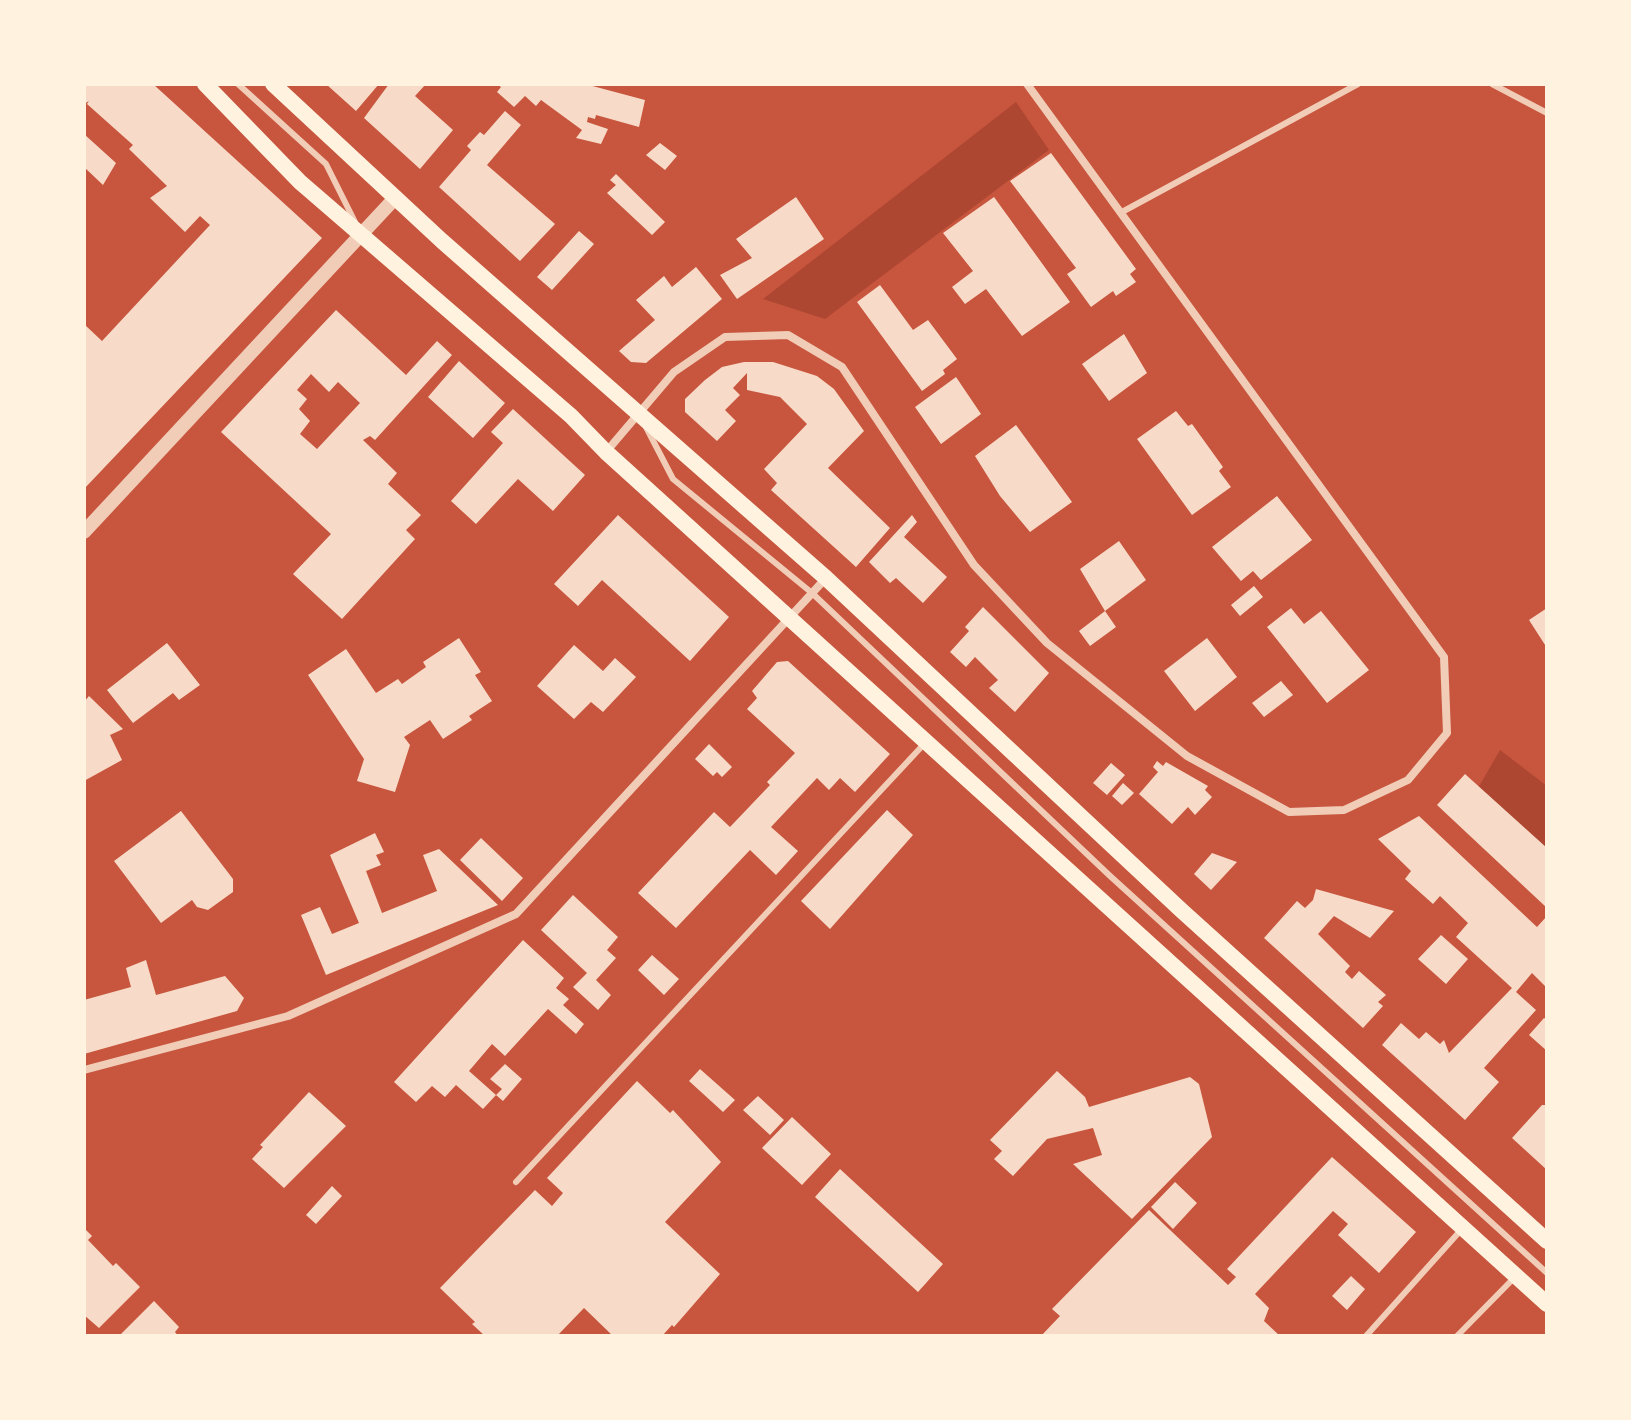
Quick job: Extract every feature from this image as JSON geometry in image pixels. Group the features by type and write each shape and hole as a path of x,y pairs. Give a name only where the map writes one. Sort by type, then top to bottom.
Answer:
{"main road":[{"path":"205,84 267,151 571,416 606,452 928,740 1547,1304"},
{"path":"273,84 826,578 1181,910 1547,1241"}],"street":[{"path":"606,452 674,372 725,337 788,335 842,367 974,565 1047,643 1187,756 1289,812 1344,810 1408,780 1447,733 1444,657 1027,84"},
{"path":"84,532 396,197"},
{"path":"84,1070 288,1016 516,914 826,578"}],"lane":[{"path":"238,84 326,164 361,234"},
{"path":"1122,212 1358,84"},
{"path":"1492,84 1547,113"},
{"path":"638,412 673,479 812,593 1109,875 1547,1273"},
{"path":"516,1182 928,740"},
{"path":"1366,1336 1464,1228"},
{"path":"1457,1336 1516,1275"}],"shaded area":[{"path":"1016,102 1049,150 825,319 763,299"},
{"path":"1500,750 1547,786 1547,857 1478,788"}],"building":[{"path":"84,84 153,84 322,238 84,489 84,324 102,341 210,225 200,216 185,232 150,198 167,186 129,149 133,145 87,104 89,101 84,104"},
{"path":"326,84 379,84 356,111"},
{"path":"389,84 426,84 415,96 453,130 420,169 364,118"},
{"path":"497,84 585,84 645,100 639,127 596,115 595,119 588,117 587,122 608,129 601,144 576,138 582,130 541,100 536,106 525,96 514,107 497,92 501,87"},
{"path":"505,111 521,125 487,165 555,224 520,261 439,187 471,150 467,146 480,132 484,135"},
{"path":"84,134 116,163 103,185 84,167"},
{"path":"660,143 677,156 665,170 646,155"},
{"path":"1051,153 1136,269 1130,274 1136,282 1116,296 1113,291 1091,307 1067,274 1076,268 1010,181"},
{"path":"616,174 665,222 652,235 607,193 616,185 610,180"},
{"path":"796,197 824,239 737,299 720,275 752,258 736,239"},
{"path":"994,197 1070,302 1022,336 986,289 965,304 952,287 973,271 943,233"},
{"path":"579,231 594,244 552,290 537,277"},
{"path":"696,267 722,299 646,363 631,362 619,351 655,320 636,300 664,276 672,287"},
{"path":"880,285 913,330 928,320 957,359 943,370 945,374 922,391 857,302"},
{"path":"336,310 406,375 437,341 452,355 375,440 370,436 363,440 397,473 388,484 421,515 406,530 415,539 342,619 293,574 331,534 221,432","holes":["311,374 329,392 338,382 360,403 317,449 300,434 310,421 299,409 307,399 297,390"]},
{"path":"1124,334 1147,373 1109,401 1082,364"},
{"path":"459,361 505,403 473,438 428,397"},
{"path":"744,362 773,362 817,376 834,389 864,431 828,468 890,528 856,567 771,490 777,483 764,469 807,424 780,397 747,390 747,373 733,388 740,395 725,410 736,421 717,441 685,412 685,399 705,380 722,367"},
{"path":"956,377 981,414 941,444 915,407"},
{"path":"513,409 585,475 553,511 518,479 476,524 451,501 503,443 491,432"},
{"path":"1176,411 1188,426 1192,424 1223,467 1219,471 1231,487 1192,515 1137,439"},
{"path":"1016,425 1072,502 1030,532 1000,496 975,456"},
{"path":"1277,496 1312,540 1261,580 1253,571 1241,581 1212,547"},
{"path":"618,515 729,617 690,661 602,580 578,606 554,584"},
{"path":"912,515 917,522 904,537 947,577 923,603 896,578 890,583 869,562"},
{"path":"1119,541 1146,580 1105,611 1080,569"},
{"path":"1254,586 1263,597 1240,616 1231,605"},
{"path":"983,607 1049,673 1015,712 989,688 998,680 975,657 966,667 950,652 969,631 965,627"},
{"path":"1291,608 1304,624 1321,611 1369,670 1327,703 1267,627"},
{"path":"1547,608 1547,648 1529,620"},
{"path":"1105,611 1116,627 1090,646 1079,631"},
{"path":"459,638 481,672 475,675 492,701 469,716 472,720 443,739 430,720 404,737 410,745 395,792 357,781 364,759 308,675 346,649 376,693 398,679 402,684 426,667 423,662"},
{"path":"1207,638 1237,677 1195,711 1164,671"},
{"path":"167,643 200,685 179,700 173,693 133,723 107,690"},
{"path":"574,645 603,671 615,658 636,677 603,712 591,702 574,719 537,686"},
{"path":"788,661 890,754 855,792 840,778 829,790 817,778 771,827 798,851 776,875 750,850 676,928 638,893 714,812 730,827 795,753 747,709 757,698 752,691 777,662"},
{"path":"1281,681 1293,695 1264,717 1252,703"},
{"path":"89,696 123,729 110,735 122,760 84,781 84,702"},
{"path":"709,744 732,767 722,777 717,772 713,776 695,759"},
{"path":"1157,761 1163,766 1166,762 1208,786 1205,790 1212,797 1195,815 1188,807 1172,824 1139,794 1158,772 1153,767"},
{"path":"1111,763 1125,775 1107,795 1093,783"},
{"path":"1465,774 1547,848 1547,908 1437,805"},
{"path":"1123,783 1134,793 1122,805 1112,796"},
{"path":"887,810 913,835 830,929 801,901"},
{"path":"181,811 233,879 233,892 208,910 197,907 192,900 161,923 114,861"},
{"path":"1419,816 1537,927 1547,916 1547,988 1532,973 1516,992 1536,1010 1484,1068 1499,1082 1465,1120 1382,1045 1401,1023 1419,1039 1426,1032 1440,1044 1444,1040 1449,1053 1512,988 1456,937 1468,923 1440,896 1433,904 1405,879 1411,871 1378,839"},
{"path":"375,833 384,852 376,855 381,865 366,871 382,913 437,891 423,855 439,849 498,905 326,975 301,915 320,907 332,934 359,923 330,855"},
{"path":"481,838 523,878 502,901 460,860"},
{"path":"1212,853 1237,862 1211,890 1194,874"},
{"path":"1316,889 1394,911 1370,938 1334,916 1318,934 1350,966 1345,972 1352,979 1359,971 1386,995 1378,1002 1383,1006 1363,1028 1264,938 1297,901 1305,908 1313,900"},
{"path":"573,895 618,937 607,950 616,958 596,980 611,995 598,1010 573,987 587,973 541,930"},
{"path":"1441,935 1468,959 1446,984 1418,959"},
{"path":"523,940 564,978 556,988 569,999 563,1005 584,1024 576,1034 548,1009 505,1056 492,1044 469,1071 496,1095 483,1109 456,1085 445,1097 432,1086 416,1102 394,1082"},
{"path":"652,955 679,979 664,995 638,970"},
{"path":"146,960 156,995 225,976 244,998 237,1011 84,1054 84,1000 131,987 126,968"},
{"path":"1544,1018 1547,1020 1547,1051 1529,1035"},
{"path":"505,1064 522,1079 503,1101 496,1095 502,1089 490,1079"},
{"path":"700,1069 735,1100 723,1112 689,1081"},
{"path":"1057,1071 1085,1097 1089,1107 1190,1077 1199,1084 1212,1137 1132,1219 1073,1164 1102,1155 1093,1128 1047,1139 1013,1176 994,1159 1002,1151 990,1140"},
{"path":"637,1081 670,1113 673,1110 721,1162 665,1222 720,1274 674,1327 672,1325 662,1336 613,1336 584,1308 557,1336 485,1336 440,1288 535,1190 552,1206 563,1193 547,1178"},
{"path":"309,1092 346,1126 284,1188 252,1159 263,1147 260,1145"},
{"path":"758,1096 784,1120 770,1135 743,1110"},
{"path":"1542,1105 1547,1105 1547,1170 1512,1138"},
{"path":"792,1117 831,1154 802,1185 762,1148"},
{"path":"1332,1157 1416,1232 1379,1273 1338,1235 1348,1224 1333,1211 1255,1294 1269,1308 1264,1321 1280,1336 1041,1336 1060,1316 1052,1309 1149,1210 1228,1285 1236,1277 1227,1269"},
{"path":"840,1169 943,1264 918,1292 815,1197"},
{"path":"1175,1182 1197,1203 1173,1229 1151,1207"},
{"path":"332,1186 342,1196 316,1224 306,1215"},
{"path":"84,1228 92,1236 88,1240 113,1266 116,1263 140,1287 99,1328 84,1315"},
{"path":"1351,1276 1365,1289 1347,1310 1332,1296"},
{"path":"154,1301 179,1327 175,1332 178,1336 119,1336"}]}
